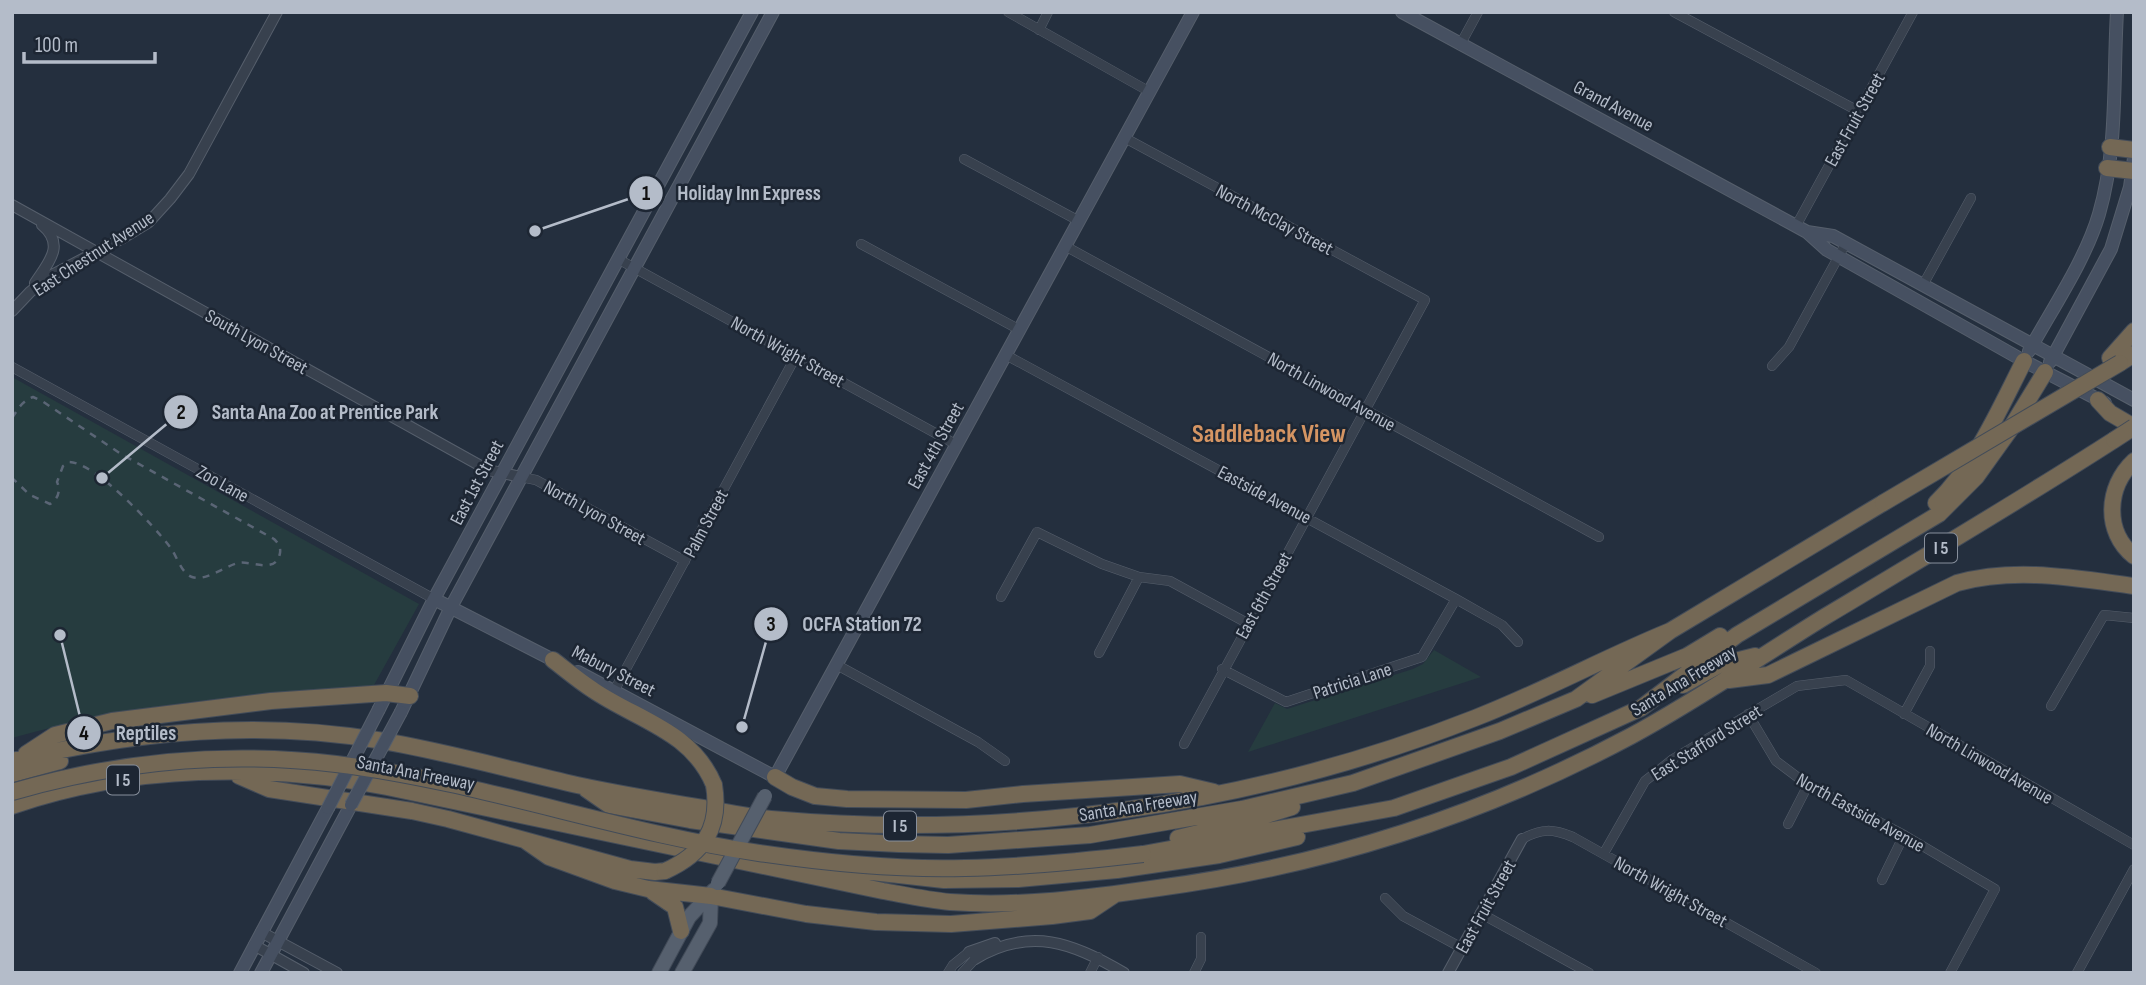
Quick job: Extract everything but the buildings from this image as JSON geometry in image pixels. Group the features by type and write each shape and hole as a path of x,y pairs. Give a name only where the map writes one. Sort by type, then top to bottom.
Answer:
{"highway":[{"path":"2110,147 2134,150"},
{"path":"2107,168 2133,167"},
{"path":"2115,360 2134,331"},
{"path":"2115,360 2134,354"},
{"name":"Santa Ana Freeway","path":"581,786 609,804 702,822 839,841 948,845 1117,831 1242,809 1353,783 1476,740 1576,699 1670,631 2090,380 2115,360"},
{"path":"1576,699 1602,692 1687,656 1934,505 1966,468 2024,361"},
{"path":"1641,708 1737,635 1940,514 1976,477 2009,431 2045,372"},
{"path":"2098,400 2110,414 2134,427"},
{"name":"Santa Ana Freeway","path":"12,806 127,779 227,771 315,775 351,780 809,876 947,902 1020,903 1117,894 1219,879 1269,869 1418,829 1559,773 1664,718 2134,427"},
{"path":"2134,461 2119,478 2112,512 2123,546 2134,556"},
{"path":"1723,681 1768,675 1957,583 1972,579 2009,574 2041,574 2134,586"},
{"name":"Santa Ana Freeway","path":"13,765 128,738 188,733 283,732 355,737 581,786 766,819 873,826 953,826 1048,820 1126,811 1219,793 1319,769 1471,720 1670,631"},
{"name":"Santa Ana Freeway","path":"1641,708 1719,664 1767,653"},
{"path":"227,771 269,789 412,811 630,869 664,871 690,858 711,832 716,799 714,785 702,761 684,742 593,690 554,660"},
{"path":"13,765 55,735 112,721 271,701 386,693 410,696"},
{"name":"I 5","path":"1376,813 1511,767 1641,708"},
{"path":"12,783 42,773 183,751 338,756 409,768 757,843 832,855 964,863 1142,850 1308,802 1353,783"},
{"path":"12,792 114,767 183,759 268,758 337,764 405,775 756,852 905,868 1055,864 1376,813"},
{"path":"775,777 814,796 847,799 966,800 1023,793 1180,784 1219,793"},
{"name":"Santa Ana Freeway","path":"809,876 854,870 944,880 1018,879 1117,870 1219,855 1340,827 1376,813"},
{"path":"526,841 549,857 615,881 648,889 715,889 806,914 876,922 993,922 1090,911 1117,894"},
{"path":"648,889 675,906 681,931"}],"main road":[{"name":"East 1st Street","path":"240,973 328,808 434,599 752,12"},
{"name":"East 1st Street","path":"261,973 410,696 451,607 773,12"},
{"name":"East 4th Street","path":"659,973 689,917 715,889 1194,12"},
{"name":"Grand Avenue","path":"1402,12 1802,229 1827,250 2024,361 2134,418"},
{"path":"2024,361 2091,237 2100,213 2110,147 2117,12"},
{"path":"2045,372 2111,249 2122,218 2133,167"},
{"name":"Grand Avenue","path":"1802,229 1833,236 2134,400"},
{"name":"Mabury Street","path":"434,599 775,777"},
{"name":"East 4th Street","path":"682,973 710,923 715,889"}],"street":[{"name":"East Chestnut Avenue","path":"12,311 30,292 64,267 97,252 149,222 189,174 277,12"},
{"path":"1008,12 1150,92"},
{"path":"1039,30 1048,12"},
{"path":"1460,45 1478,12"},
{"path":"1674,12 1858,111"},
{"name":"East Fruit Street","path":"1802,229 1858,111 1913,12"},
{"name":"North McClay Street","path":"1125,138 1425,300"},
{"path":"964,159 1079,221"},
{"path":"1923,285 1971,198"},
{"name":"South Lyon Street","path":"12,205 488,470 502,473"},
{"path":"30,292 54,253 55,244 48,230 31,216"},
{"path":"1772,366 1789,347 1846,243"},
{"path":"861,244 1020,330"},
{"name":"North Linwood Avenue","path":"1065,246 1599,537"},
{"name":"North Wright Street","path":"618,259 957,445"},
{"name":"East 6th Street","path":"1222,669 1425,300"},
{"name":"Eastside Avenue","path":"1006,355 1456,599 1502,625 1518,642"},
{"name":"Palm Street","path":"614,691 796,356"},
{"name":"Zoo Lane","path":"12,367 434,599"},
{"name":"North Lyon Street","path":"502,473 536,480 685,561"},
{"path":"1001,597 1037,532 1102,564 1139,577 1170,581 1247,623"},
{"path":"1099,653 1139,577"},
{"name":"Patricia Lane","path":"1222,669 1286,702 1422,657 1456,599"},
{"path":"2051,706 2104,615 2134,618"},
{"path":"1904,714 1930,666 1930,651"},
{"path":"837,665 978,742 1005,761"},
{"path":"1184,744 1222,669"},
{"name":"North Linwood Avenue","path":"1846,680 2134,845"},
{"name":"East Stafford Street","path":"1604,853 1645,781 1673,759 1797,686 1846,680"},
{"name":"North Eastside Avenue","path":"1748,714 1776,761 1808,785 1903,835 1995,889 1950,973"},
{"path":"1788,824 1808,785"},
{"name":"North Wright Street","path":"1522,839 1535,831 1548,829 1573,837 1816,973"},
{"path":"1882,880 1903,835"},
{"name":"East Fruit Street","path":"1448,973 1522,839"},
{"path":"2077,973 2134,869"},
{"path":"1385,898 1403,916 1462,948"},
{"path":"1480,913 1574,969 1588,973"},
{"path":"261,932 337,973"},
{"path":"1194,973 1201,959 1201,937"},
{"path":"948,973 953,965 972,956 1009,945 1049,941 1070,945 1098,957 1124,973"},
{"path":"254,945 304,973"},
{"path":"962,973 972,956"},
{"path":"1090,973 1098,957"}],"green space":[{"path":"12,377 419,604 374,685 159,706 12,738"},
{"path":"1434,650 1481,677 1248,752 1275,703 1287,709 1413,669 1423,664"}],"railway":[{"path":"12,418 29,399 33,397 42,401 121,454 274,539 280,549 278,560 268,565 238,563 209,576 192,577 185,572 170,547 138,511 94,472 69,462 63,466 57,482 58,494 50,504 30,495 12,478"}],"place":[{"name":"Holiday Inn Express","path":"535,231"},
{"name":"Santa Ana Zoo at Prentice Park","path":"102,478"},
{"name":"Reptiles","path":"60,635"},
{"name":"OCFA Station 72","path":"742,727"}],"district":[{"name":"Saddleback View","path":"1269,433"}]}
